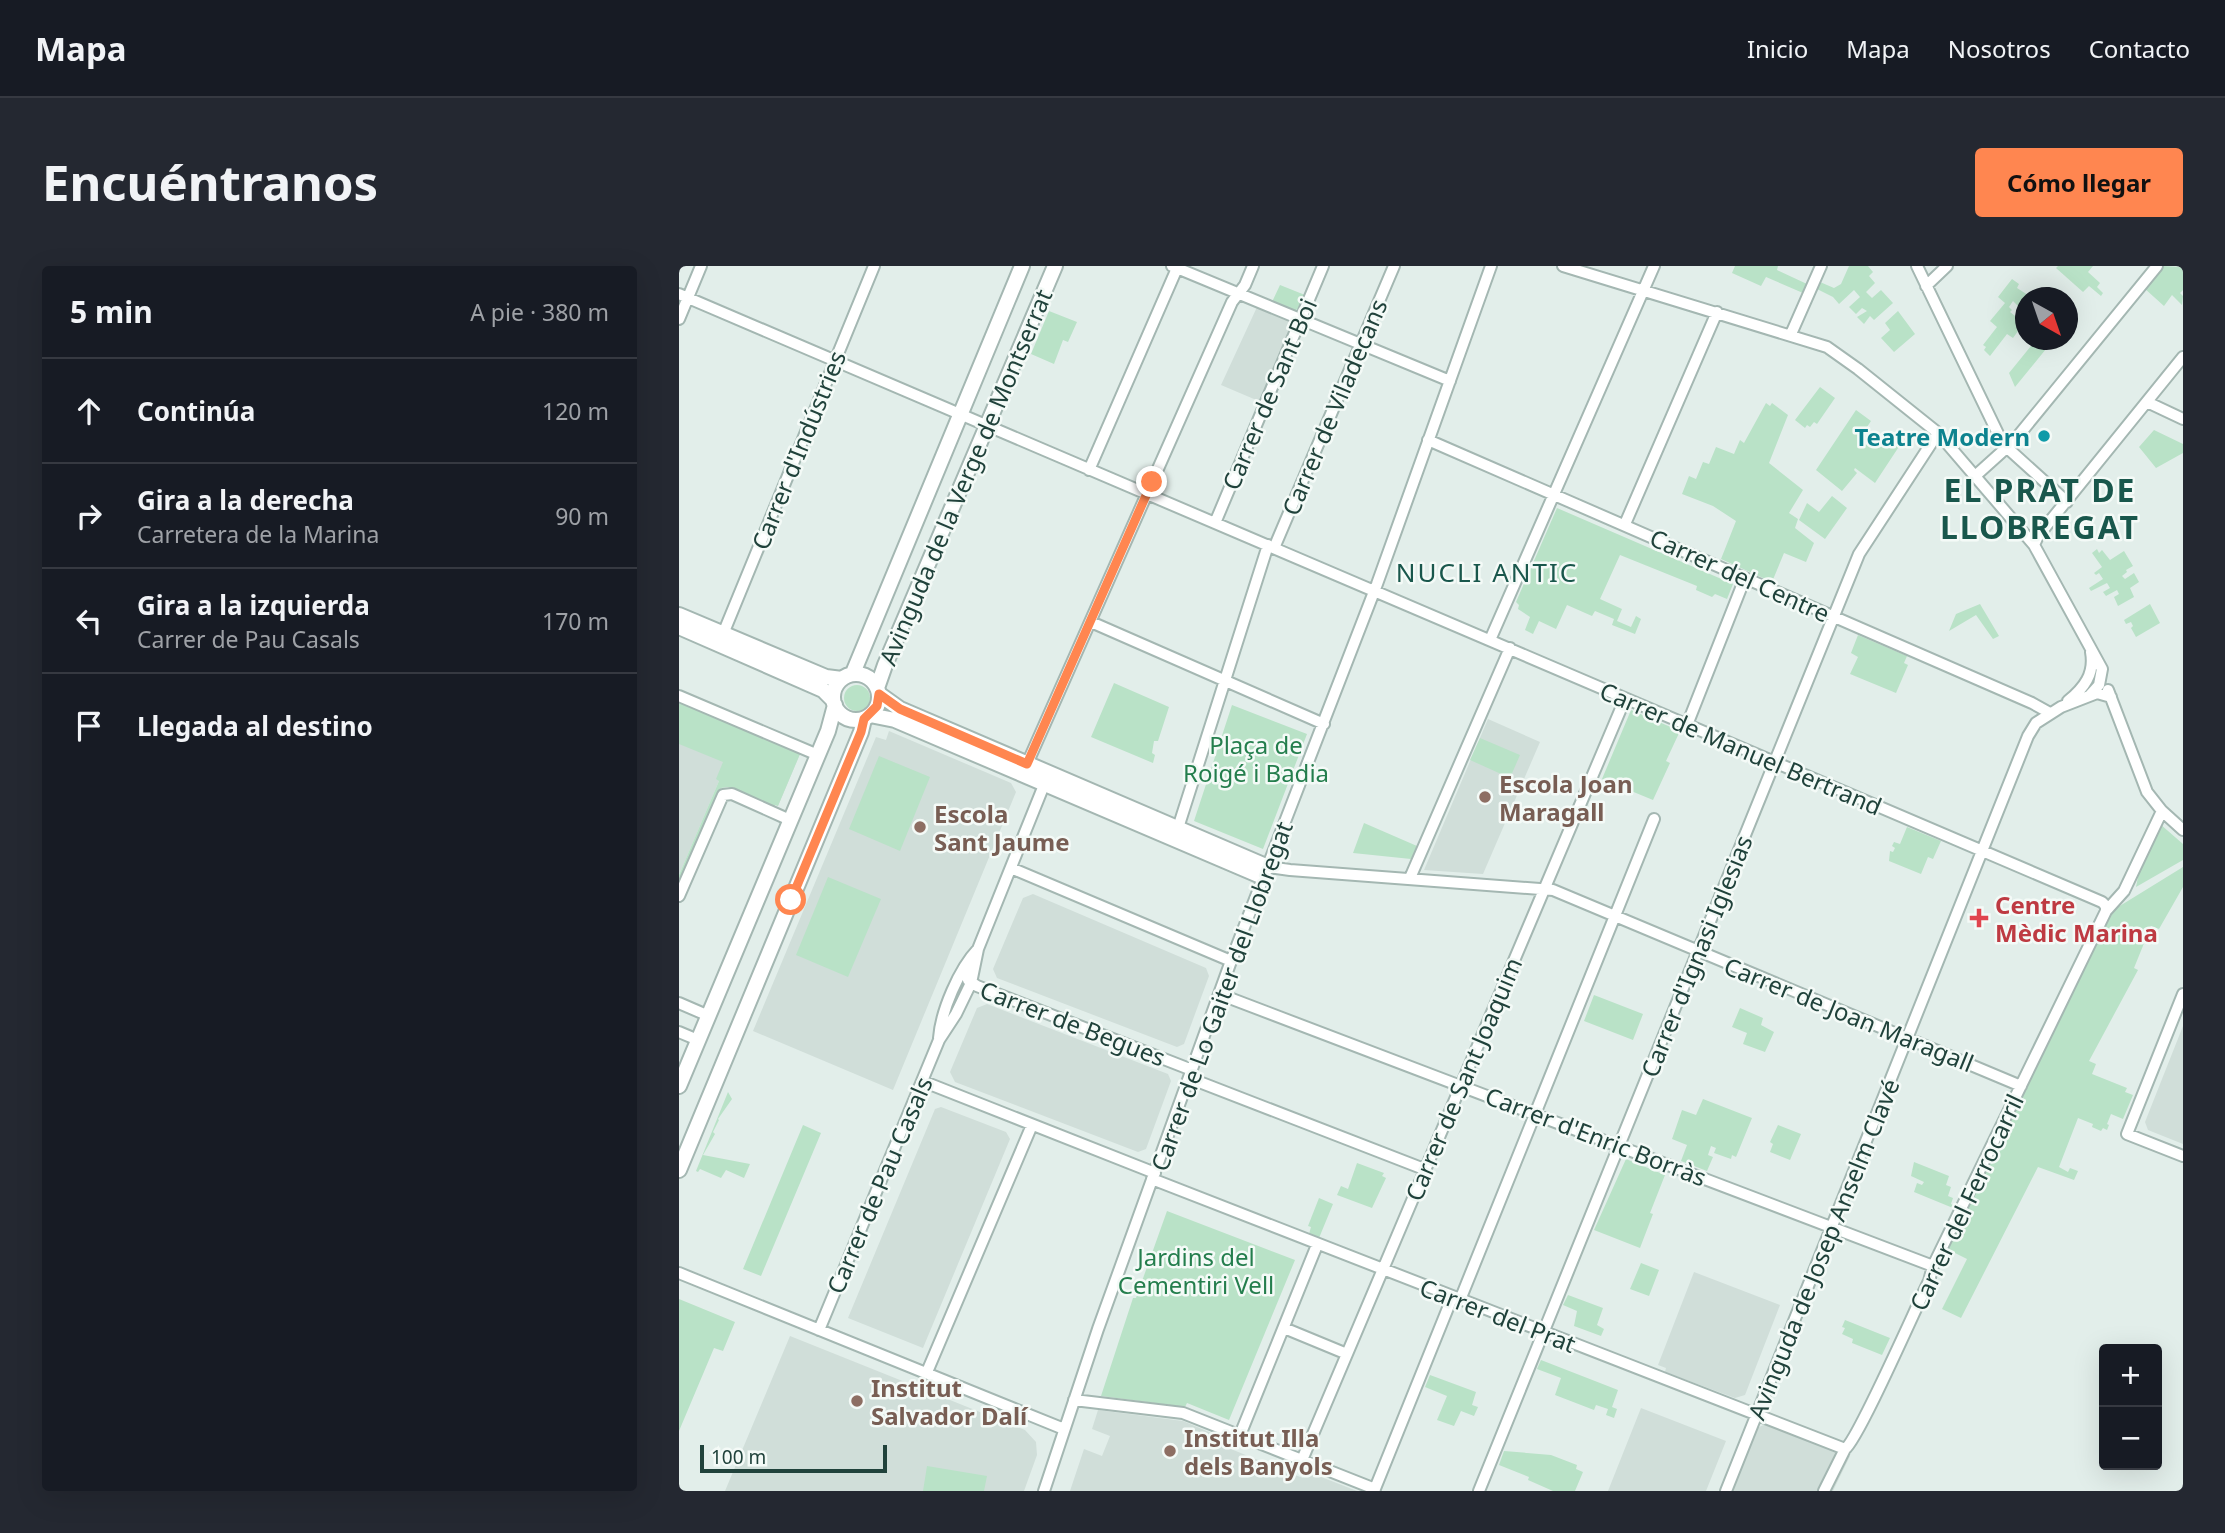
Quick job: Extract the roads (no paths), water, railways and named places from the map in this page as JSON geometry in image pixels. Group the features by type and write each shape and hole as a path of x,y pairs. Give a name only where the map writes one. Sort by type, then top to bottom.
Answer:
{"street":[{"path":"679,319 683,296 701,266"},
{"name":"Carrer d'Indústries","path":"723,634 874,266"},
{"name":"Avinguda de la Verge de Montserrat","path":"847,676 1022,266"},
{"name":"Avinguda de la Verge de Montserrat","path":"878,691 885,665 1055,266"},
{"path":"1027,764 1232,302 1245,285 1253,266"},
{"name":"Carrer de Sant Boi","path":"1215,523 1323,266"},
{"name":"Carrer de Viladecans","path":"1225,681 1271,547 1395,266"},
{"name":"Carrer de Lo Gaiter del Llobregat","path":"1044,1491 1231,961 1374,591 1491,266"},
{"path":"1563,266 1827,346 1938,433 2034,545 2102,669 2102,678 2097,689 2088,696"},
{"path":"1490,640 1654,266"},
{"path":"1791,334 1821,266"},
{"path":"1917,266 2005,448 2069,499"},
{"path":"1926,286 1947,266"},
{"path":"1974,477 2014,441 2060,388 2157,266"},
{"path":"1089,470 1176,267 1450,381"},
{"name":"Carrer de Manuel Bertrand","path":"683,296 2102,902 2106,909"},
{"path":"1625,524 1717,312"},
{"path":"2034,545 2038,536 2183,357"},
{"path":"2147,402 2183,419"},
{"name":"Carrer d'Ignasi Iglesias","path":"1479,1491 1859,554 1938,433"},
{"name":"Carrer del Centre","path":"1428,440 1625,524 2050,713"},
{"path":"1687,725 1745,578"},
{"path":"679,615 826,677 870,678 878,691 900,709 1266,872"},
{"path":"1091,622 1324,723"},
{"path":"679,627 818,688 834,702 846,718 895,720 1044,785 1172,832"},
{"path":"2089,646 2093,663 2111,697 2147,792 2183,831"},
{"path":"1410,878 1510,648"},
{"path":"2061,707 2086,683 2093,663"},
{"path":"679,1086 832,721 835,688 847,676"},
{"path":"1172,832 1225,681"},
{"path":"679,1170 867,717 877,706 878,691"},
{"path":"2061,707 2101,692 2111,697"},
{"path":"679,696 818,755"},
{"name":"Carrer de Sant Joaquim","path":"1302,1460 1626,699"},
{"name":"Avinguda de Josep Anselm Clavé","path":"1726,1491 2028,736 2036,723 2061,707"},
{"name":"Carrer de Pau Casals","path":"819,1329 939,1041 971,983 978,949 1044,785"},
{"path":"679,896 723,795 732,794 790,820"},
{"name":"Carrer del Ferrocarril","path":"1824,1491 1845,1449 1850,1445 1929,1281 1933,1266 2106,909 2124,891 2164,813"},
{"path":"1074,1400 1183,1413 1374,1490 1535,1113 1654,819"},
{"path":"1011,868 1231,961"},
{"name":"Carrer de Joan Maragall","path":"1266,872 1279,870 1410,878 1559,891 1698,952 2021,1086"},
{"name":"Carrer de Pau Casals","path":"939,1041 942,1020 965,965 978,949"},
{"name":"Carrer de Begues","path":"965,965 966,976 971,983 1424,1169"},
{"name":"Carrer d'Enric Borràs","path":"1219,994 1933,1266"},
{"path":"2183,994 2127,1135 2183,1157"},
{"path":"679,1003 709,1016"},
{"path":"679,1032 698,1040"},
{"name":"Carrer del Prat","path":"922,1081 1317,1245 1845,1449"},
{"path":"927,1372 1032,1125"},
{"path":"1240,1435 1317,1245"},
{"path":"679,1273 1064,1429"},
{"path":"1284,1328 1347,1354"}],"place":[{"name":"Teatre Modern","path":"2044,436"},
{"name":"Escola Joan Maragall","path":"1485,797"},
{"name":"Escola Sant Jaume","path":"920,827"},
{"name":"Centre Mèdic Marina","path":"1979,918"},
{"name":"Institut Salvador Dalí","path":"857,1401"},
{"name":"Institut Illa dels Banyols","path":"1170,1451"}],"district":[{"name":"EL PRAT DE LLOBREGAT","path":"2040,508"},
{"name":"NUCLI ANTIC","path":"1487,572"}],"park label":[{"name":"Plaça de Roigé i Badia","path":"1256,758"},
{"name":"Jardins del Cementiri Vell","path":"1196,1270"}]}
